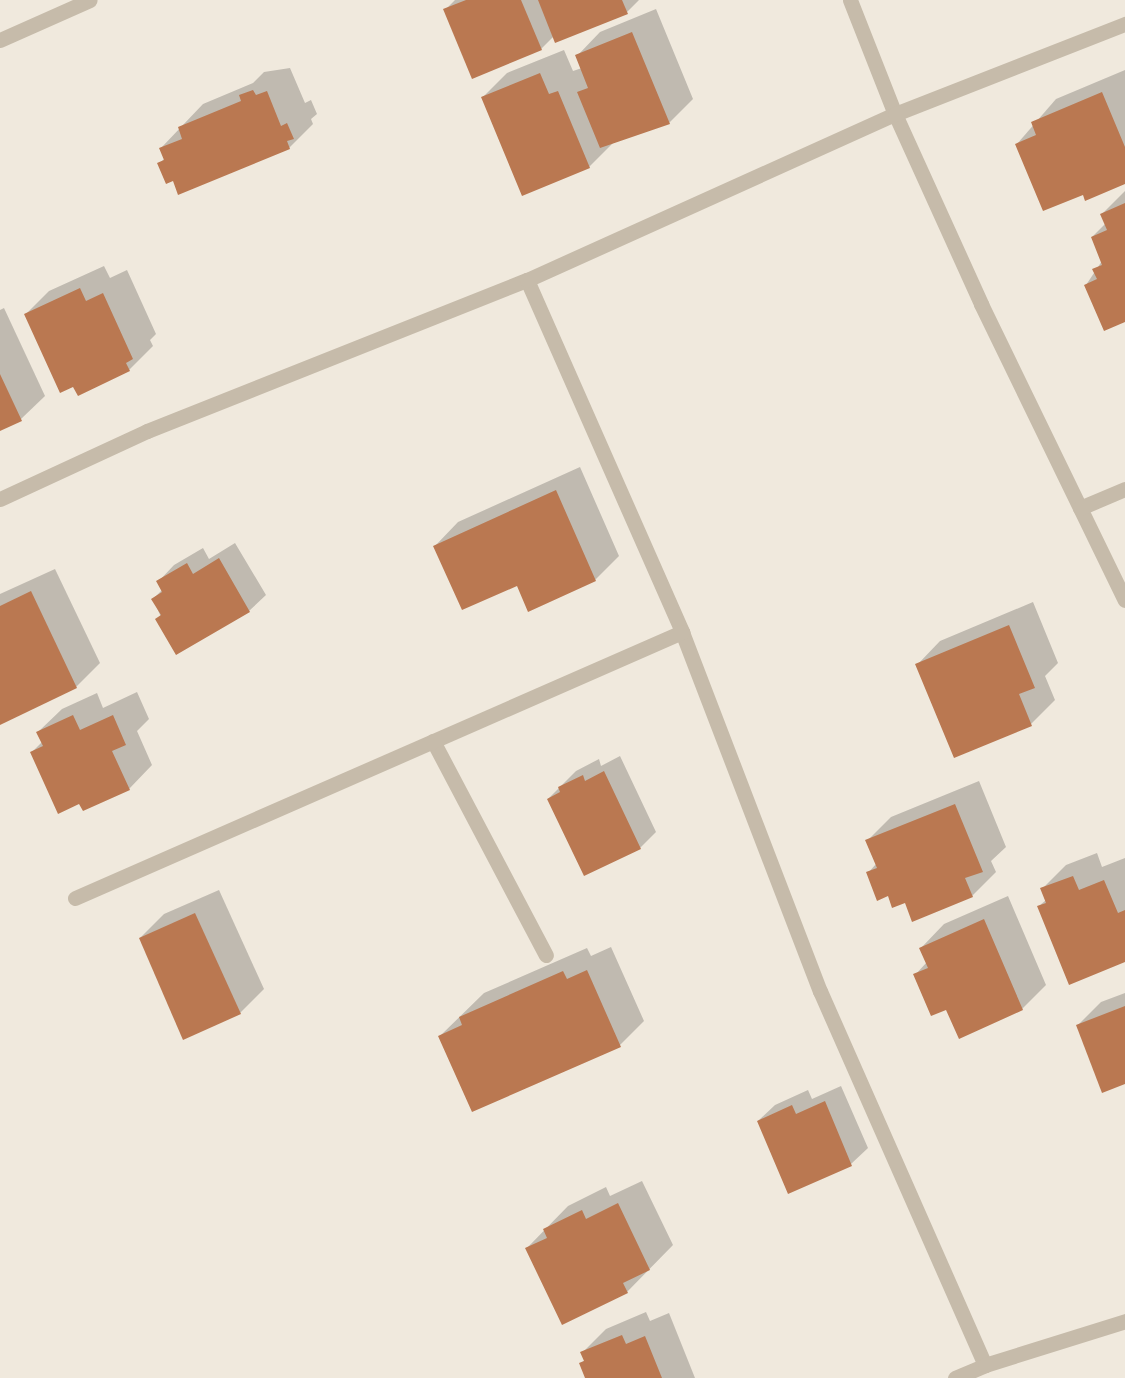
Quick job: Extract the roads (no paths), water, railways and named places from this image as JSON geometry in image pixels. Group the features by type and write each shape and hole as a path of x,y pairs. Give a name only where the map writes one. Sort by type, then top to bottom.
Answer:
{"street":[{"path":"0,40 90,0"},
{"path":"850,0 895,114 1125,600"},
{"path":"0,499 147,431 527,280 895,114 1125,24"},
{"path":"527,280 682,632 820,991 985,1365"},
{"path":"1080,508 1125,489"},
{"path":"75,898 682,632"},
{"path":"433,741 546,955"},
{"path":"956,1378 985,1365 1125,1321"}]}
